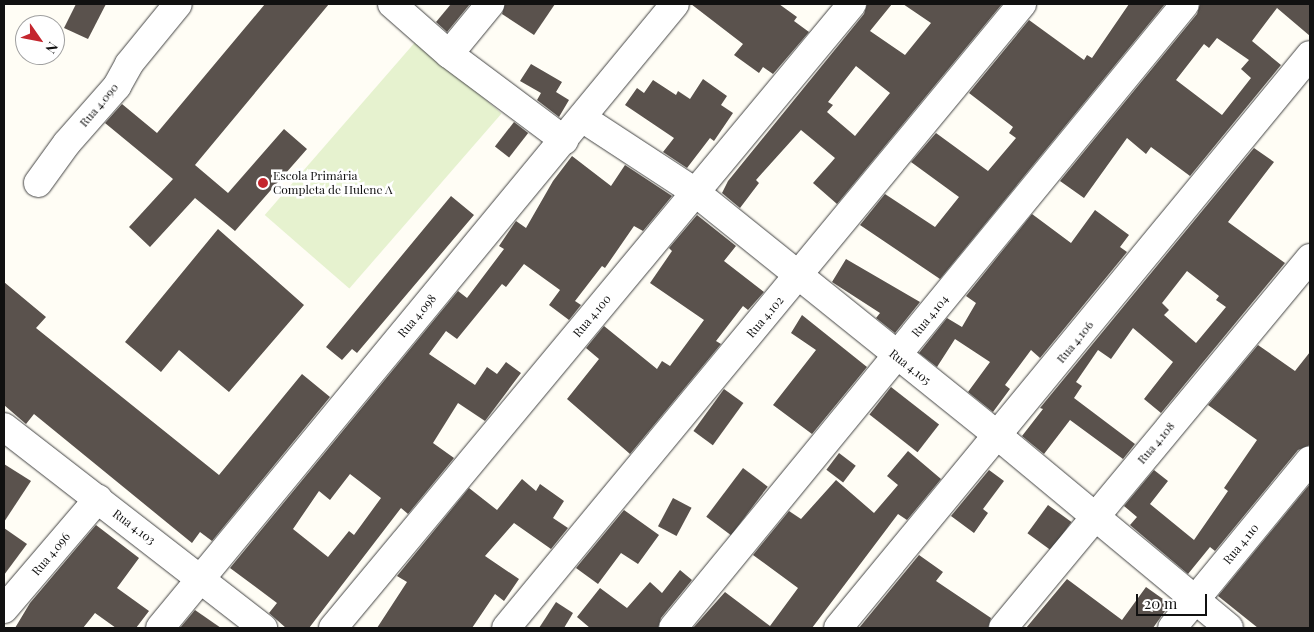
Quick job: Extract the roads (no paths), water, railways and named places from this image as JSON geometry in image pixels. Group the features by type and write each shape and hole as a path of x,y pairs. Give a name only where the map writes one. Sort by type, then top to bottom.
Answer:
{"street":[{"name":"Rua 4.090","path":"38,183 67,142 117,86 129,64 178,4"},
{"path":"392,4 449,54 564,140"},
{"path":"449,54 490,4"},
{"name":"Rua 4.098","path":"160,628 200,577 675,4"},
{"name":"Rua 4.100","path":"333,628 852,4"},
{"name":"Rua 4.102","path":"506,628 1022,4"},
{"name":"Rua 4.104","path":"674,628 1186,4"},
{"name":"Rua 4.106","path":"838,628 1310,56"},
{"name":"Rua 4.105","path":"582,118 695,192 798,277 998,436 1229,628"},
{"name":"Rua 4.108","path":"1003,628 1310,258"},
{"name":"Rua 4.103","path":"4,427 264,628"},
{"name":"Rua 4.110","path":"1172,628 1310,460"},
{"name":"Rua 4.096","path":"4,609 98,499"}],"place":[{"name":"Escola Primária Completa de Hulene A","path":"263,183"}]}
